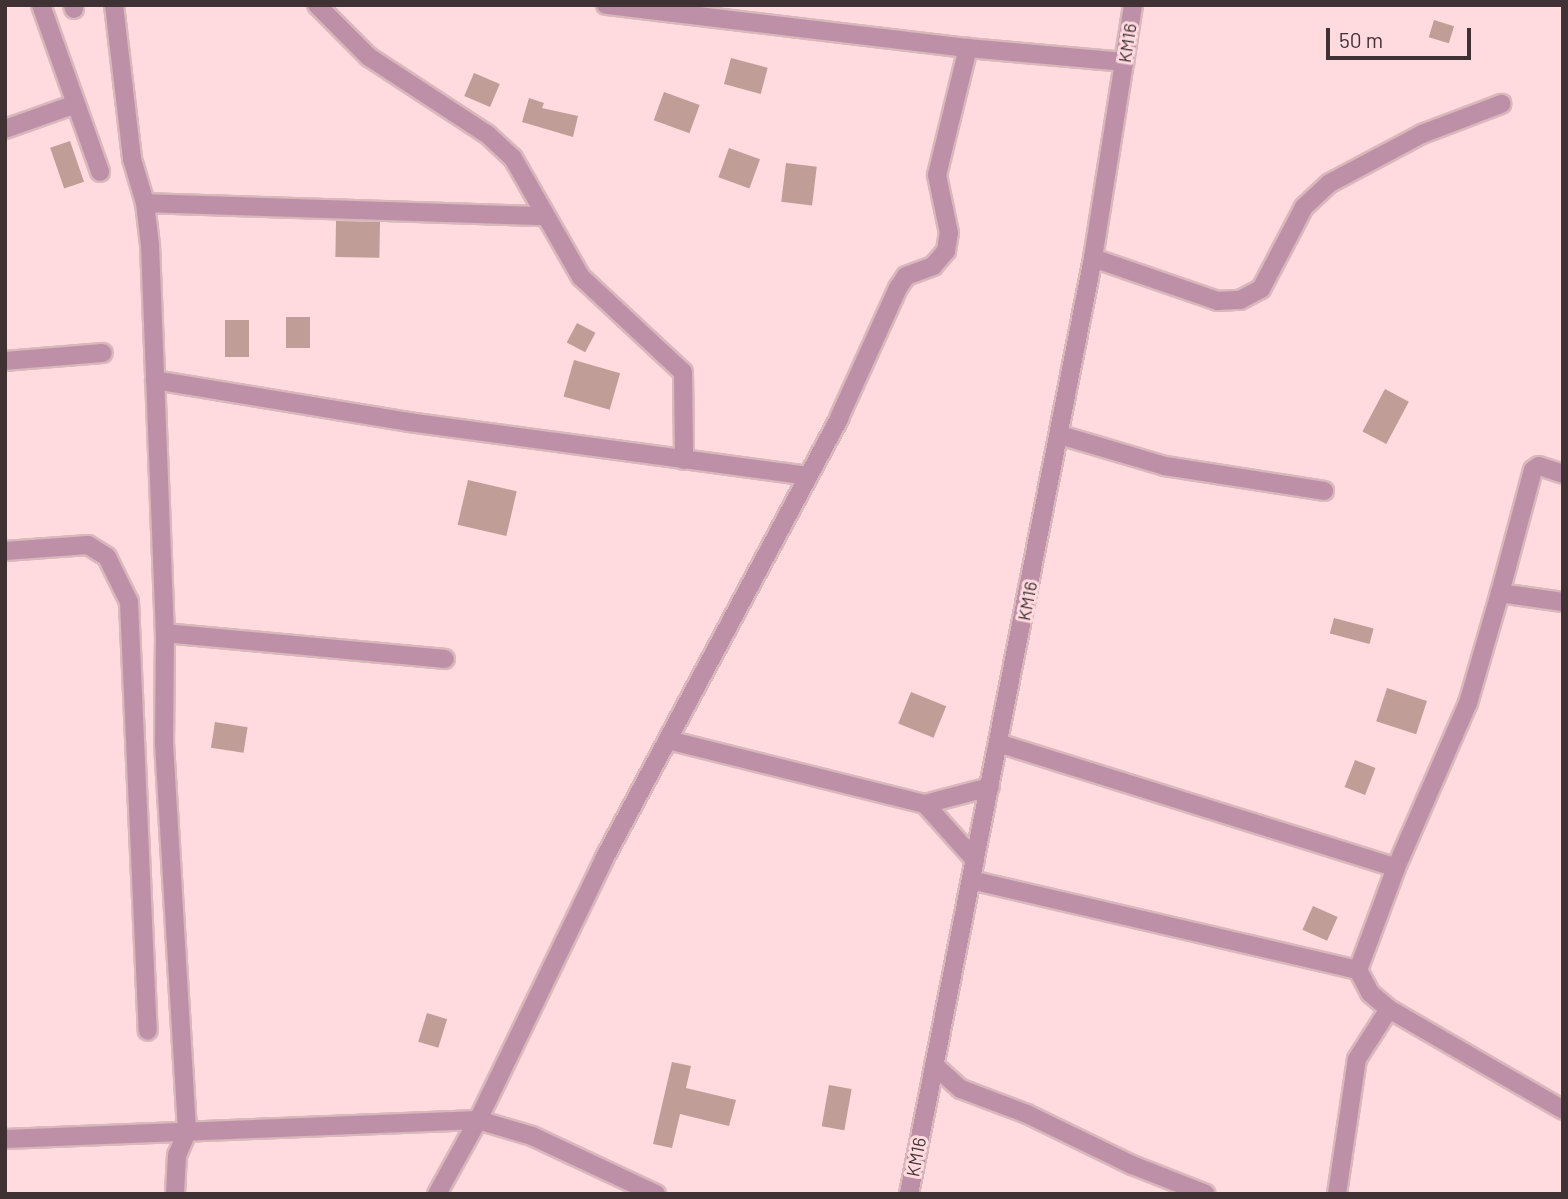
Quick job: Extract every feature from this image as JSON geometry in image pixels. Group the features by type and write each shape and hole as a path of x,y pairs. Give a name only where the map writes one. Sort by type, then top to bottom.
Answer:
{"street":[{"path":"41,5 100,172"},
{"path":"114,5 132,159 145,203 155,380 165,633 164,743 187,1132 177,1155 175,1194"},
{"path":"317,5 369,57 501,145 513,158 543,216 581,277 683,372 684,460"},
{"path":"606,5 688,9 968,48 1124,62"},
{"name":"KM16","path":"909,1194 1060,435 1093,258 1133,5"},
{"path":"437,1194 478,1120 528,1009 808,476 898,288 906,276 933,266 946,251 949,233 937,175 968,48"},
{"path":"5,129 76,104"},
{"path":"1093,258 1218,301 1240,300 1261,289 1304,207 1330,183 1422,134 1501,104"},
{"path":"145,203 543,216"},
{"path":"5,361 103,354"},
{"path":"155,380 684,460 808,476"},
{"path":"1060,435 1165,467 1324,491"},
{"path":"1563,474 1539,466 1533,470 1468,703 1396,868 1358,970 1370,993 1389,1009 1563,1110"},
{"path":"5,551 88,545 107,557 128,603 148,1031"},
{"path":"1500,593 1563,602"},
{"path":"165,633 445,659"},
{"path":"668,740 925,804 990,787"},
{"path":"998,743 1396,868"},
{"path":"925,804 975,860"},
{"path":"971,880 1358,970"},
{"path":"1337,1194 1357,1059 1389,1009"},
{"path":"934,1065 961,1089 1206,1194"},
{"path":"5,1139 478,1120 532,1136 656,1194"}],"building":[{"path":"1434,20 1454,26 1449,43 1429,37"},
{"path":"731,58 768,68 761,94 724,84"},
{"path":"474,73 500,84 490,107 464,96"},
{"path":"664,92 700,105 689,133 654,120"},
{"path":"529,98 544,103 542,108 578,116 573,137 522,122"},
{"path":"70,141 84,182 64,188 50,148"},
{"path":"729,148 760,159 749,188 718,177"},
{"path":"786,163 817,167 812,205 781,202"},
{"path":"336,221 380,222 379,258 335,257"},
{"path":"286,317 310,317 310,348 286,348"},
{"path":"225,320 249,320 249,357 225,357"},
{"path":"577,323 596,333 585,352 567,342"},
{"path":"574,360 620,373 610,410 564,397"},
{"path":"1385,389 1409,402 1386,444 1362,431"},
{"path":"468,480 517,491 506,536 458,525"},
{"path":"1334,618 1374,629 1369,644 1330,633"},
{"path":"1387,688 1427,701 1416,734 1376,721"},
{"path":"911,692 946,706 933,738 898,724"},
{"path":"215,722 248,727 244,753 211,748"},
{"path":"1355,760 1376,768 1365,795 1345,787"},
{"path":"1313,906 1338,917 1327,941 1302,930"},
{"path":"427,1013 447,1019 438,1048 418,1042"},
{"path":"672,1062 691,1066 686,1088 736,1100 729,1126 680,1114 672,1148 653,1144"},
{"path":"829,1085 852,1089 844,1130 822,1126"}]}
